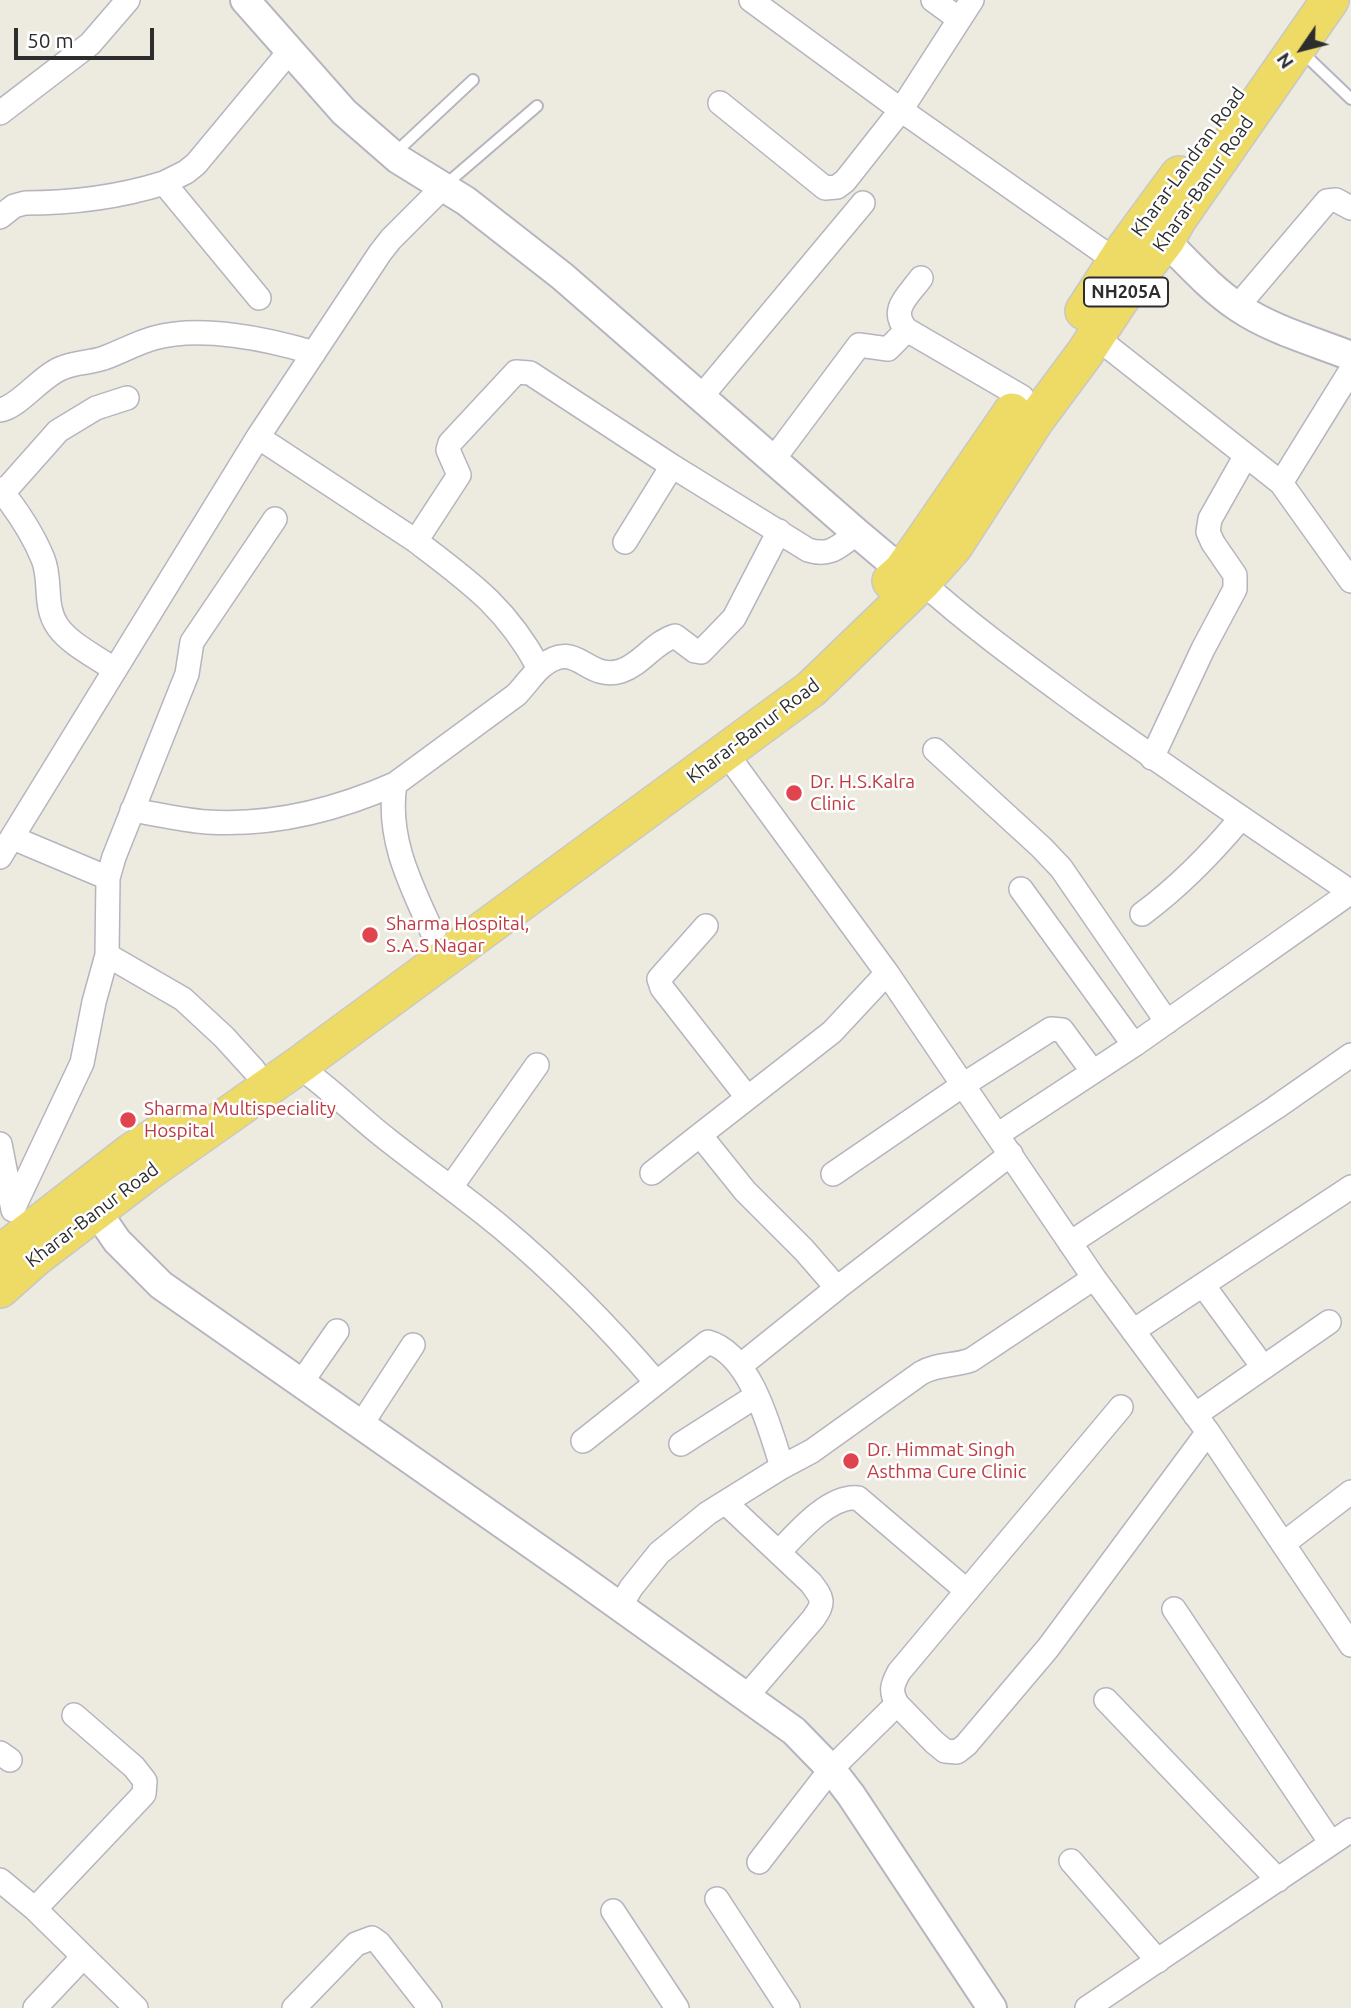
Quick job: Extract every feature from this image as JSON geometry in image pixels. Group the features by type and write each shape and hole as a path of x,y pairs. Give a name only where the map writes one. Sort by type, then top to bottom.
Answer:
{"highway":[{"name":"Kharar-Landran Road","path":"1119,258 1156,231 1303,0"},
{"name":"Kharar-Banur Road","path":"0,1289 18,1239 89,1201 298,1066 811,689 912,576 954,547 1037,419 1096,337 1119,301 1156,231 1177,220 1329,0"},
{"name":"NH205A","path":"89,1201 130,1153 254,1070 393,970 434,936 766,693 912,576 1022,397 1119,258"}],"street":[{"path":"0,113 90,44 128,0"},
{"path":"245,0 344,112 393,155 444,186 562,276 857,533 1023,664 1152,758 1351,892 1134,1045 997,1135"},
{"path":"751,0 901,110 1119,258"},
{"path":"933,0 959,19"},
{"path":"720,103 825,188 837,187 845,181 901,110 972,0"},
{"path":"2,209 25,203 96,199 141,190 186,172 196,164 289,52"},
{"path":"164,183 258,298"},
{"path":"0,857 258,437 391,239 444,186"},
{"path":"1237,307 1327,201 1336,200 1351,208"},
{"path":"701,397 863,203"},
{"path":"1156,231 1195,271 1237,307 1263,322 1351,356"},
{"path":"921,278 898,313 900,323 907,330 1022,397"},
{"path":"773,460 859,345 888,349 907,330"},
{"path":"0,410 10,407 39,382 61,368 102,359 127,347 171,335 204,334 256,339 314,353"},
{"path":"1096,337 1281,483 1351,581"},
{"path":"1281,483 1351,370"},
{"path":"416,541 459,475 448,450 450,443 516,372 530,373 672,466 808,550 821,554 829,552 857,533"},
{"path":"115,670 73,641 58,627 47,597 43,559 1,491 58,431 96,408 127,398"},
{"path":"258,437 416,541 478,589 504,614 526,644 539,668"},
{"path":"1152,758 1235,589 1235,575 1208,532 1210,519 1245,457"},
{"path":"625,542 672,466"},
{"path":"18,1239 79,1071 107,955 108,878 114,857 187,674 192,642 275,519"},
{"path":"132,810 204,822 245,823 315,812 368,796 395,783 516,695 533,679 539,668 566,655 601,672 618,672 638,662 667,638 675,636 695,651 701,652 734,618 779,531"},
{"path":"935,750 1061,868 1167,1022"},
{"path":"726,752 887,973 1094,1278 1202,1423 1351,1645"},
{"path":"395,783 391,805 396,843 434,936"},
{"path":"1142,914 1195,869 1241,818"},
{"path":"13,838 108,878"},
{"path":"1021,889 1134,1045"},
{"path":"706,926 659,979 662,988 747,1097"},
{"path":"107,955 183,999 224,1037 254,1070"},
{"path":"652,1172 832,1032 887,973"},
{"path":"833,1174 963,1085 1051,1029 1062,1030 1093,1072"},
{"path":"1070,1243 1351,1055"},
{"path":"451,1187 537,1065"},
{"path":"298,1066 380,1134 501,1227 573,1292 612,1331 656,1382"},
{"path":"700,1135 745,1191 838,1287"},
{"path":"0,1144 18,1239"},
{"path":"740,1366 1011,1154"},
{"path":"1133,1331 1351,1187"},
{"path":"89,1201 117,1241 160,1285 620,1606 794,1731 831,1769 850,1795 992,2008"},
{"path":"620,1606 659,1553 708,1513 782,1466 812,1451 921,1373 930,1368 971,1360 1094,1278"},
{"path":"1203,1285 1263,1367"},
{"path":"1121,1407 899,1672 892,1686 892,1695 897,1704 945,1751 957,1752 966,1745 1048,1648 1202,1423 1263,1367 1329,1322"},
{"path":"301,1384 337,1331"},
{"path":"583,1441 708,1342 717,1345 740,1366 756,1396 782,1466"},
{"path":"360,1425 413,1345"},
{"path":"681,1444 756,1396"},
{"path":"1283,1544 1351,1492"},
{"path":"779,1552 819,1513 847,1497 858,1498 967,1591"},
{"path":"726,1503 811,1583 821,1598 821,1608 746,1697"},
{"path":"1174,1609 1331,1843"},
{"path":"1106,1700 1278,1880"},
{"path":"759,1862 831,1769 897,1704"},
{"path":"35,1909 144,1794 145,1781 134,1767 74,1715"},
{"path":"1087,2008 1351,1830"},
{"path":"1071,1861 1158,1961"},
{"path":"0,1882 35,1909 121,2003"},
{"path":"717,1899 788,2008"},
{"path":"612,1911 677,2008"},
{"path":"295,2008 356,1944 372,1938 379,1943 429,2008"},
{"path":"35,2008 82,1958"}],"lane":[{"path":"1297,47 1351,99"},
{"path":"393,155 473,80"},
{"path":"444,186 537,106"}],"place":[{"name":"Dr. H.S.Kalra Clinic","path":"794,793"},
{"name":"Sharma Hospital, S.A.S Nagar","path":"370,935"},
{"name":"Sharma Multispeciality Hospital","path":"128,1120"},
{"name":"Dr. Himmat Singh Asthma Cure Clinic","path":"851,1461"}]}
